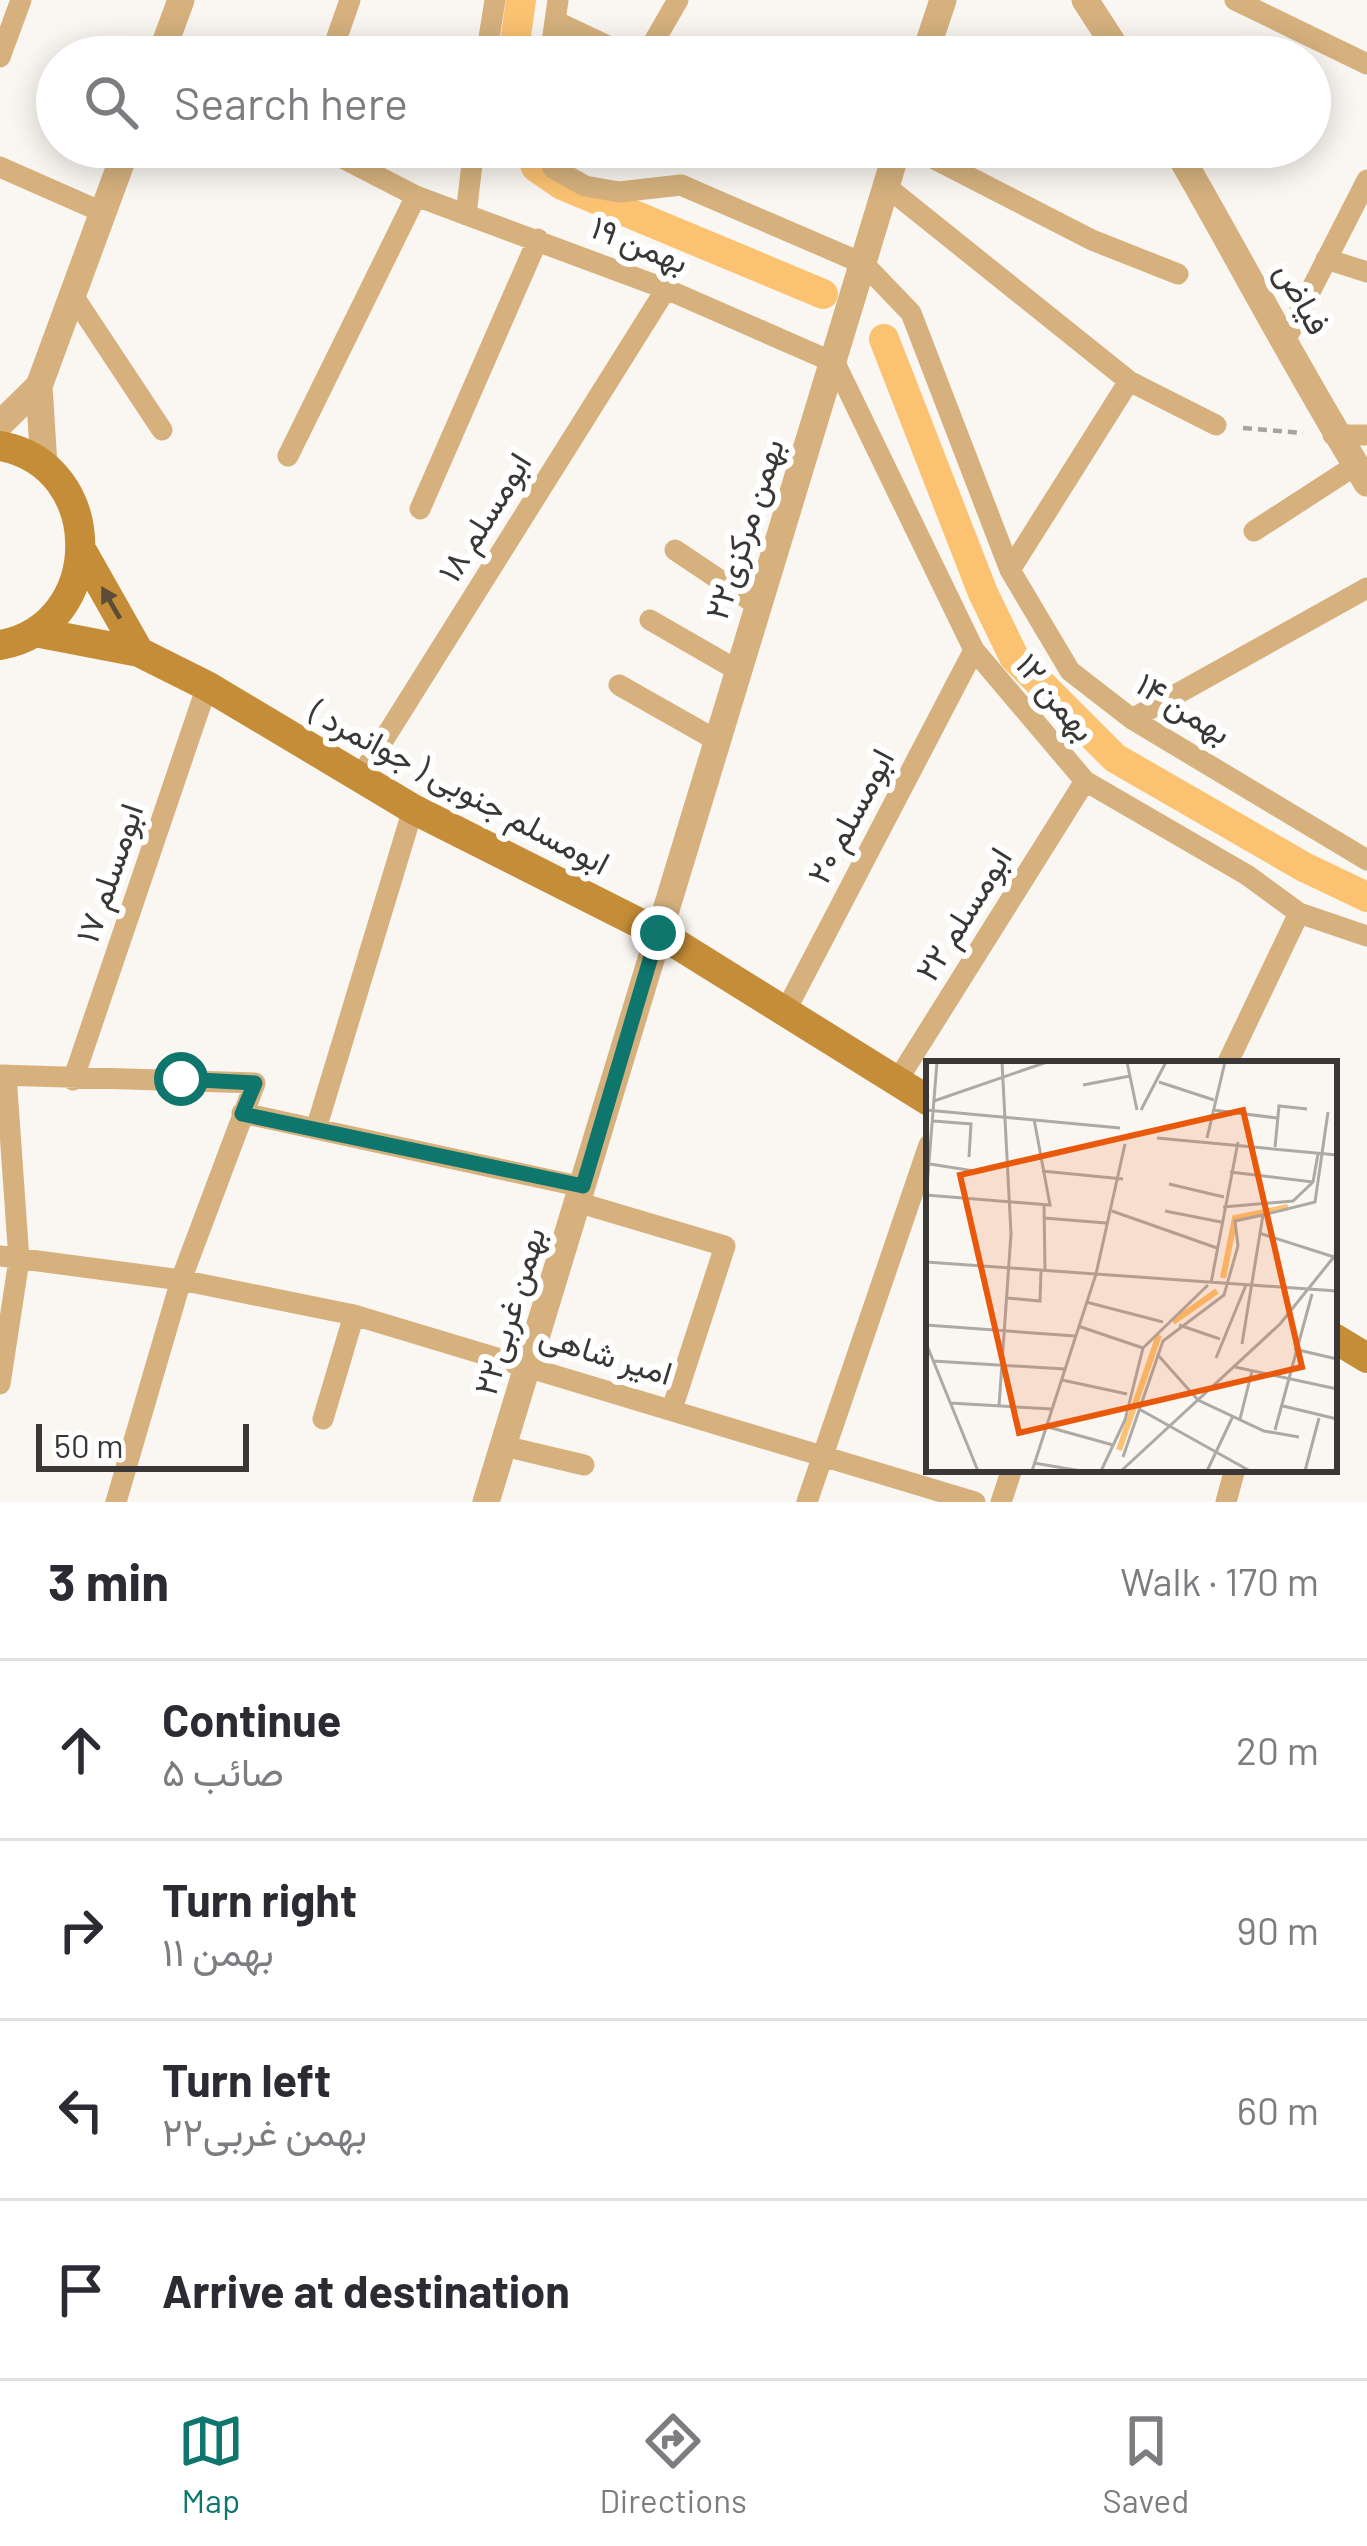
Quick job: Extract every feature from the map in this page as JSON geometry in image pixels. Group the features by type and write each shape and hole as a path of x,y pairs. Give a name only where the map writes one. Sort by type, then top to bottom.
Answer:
{"main road":[{"path":"0,446 44,465 67,489 80,520 82,553 76,584 59,611 35,632 0,645"},
{"path":"82,553 139,652"},
{"name":"ابومسلم جنوبی ( جوانمرد )","path":"35,632 139,652 207,686 413,809 658,933 926,1100"},
{"path":"1337,1340 1367,1358"}],"street":[{"path":"0,57 21,0"},
{"path":"168,36 181,0"},
{"path":"337,36 350,0"},
{"path":"489,36 495,0"},
{"path":"657,36 678,0"},
{"path":"931,36 943,0"},
{"path":"1084,0 1108,36"},
{"path":"1235,0 1269,9 1317,36"},
{"path":"556,11 597,36"},
{"path":"1331,44 1367,64"},
{"path":"0,167 102,212"},
{"path":"44,465 38,386 119,168"},
{"name":"بهمن ۱۹","path":"362,168 416,196 666,290 835,363"},
{"path":"466,215 472,168"},
{"path":"553,168 585,186 619,192 681,185 864,265"},
{"name":"۲۲بهمن مرکزی","path":"658,933 892,168"},
{"path":"951,168 1093,240 1178,274"},
{"name":"فیاض","path":"1187,168 1286,339 1333,435 1361,474"},
{"path":"1286,339 1367,180"},
{"path":"886,187 1129,381 1216,425"},
{"path":"288,456 416,196"},
{"path":"420,509 538,239"},
{"path":"1326,260 1367,272"},
{"name":"بهمن ۱۴","path":"864,265 911,313 1010,570 1070,671 1132,719 1367,860"},
{"name":"ابومسلم ۱۸","path":"359,779 666,290"},
{"path":"72,294 162,430"},
{"name":"بهمن ۱۲","path":"835,363 974,650 1085,781 1246,875 1299,914 1367,936"},
{"path":"1010,570 1129,381"},
{"path":"0,424 38,386"},
{"path":"1333,435 1367,435"},
{"path":"1254,531 1361,474"},
{"path":"675,550 757,605"},
{"path":"1132,719 1367,588"},
{"path":"650,620 737,670"},
{"name":"ابومسلم ۲۰","path":"785,1012 974,650"},
{"path":"619,685 716,740"},
{"name":"ابومسلم ۱۷","path":"73,1080 207,686"},
{"name":"ابومسلم ۲۲","path":"897,1082 1085,781"},
{"path":"316,1129 413,809"},
{"path":"1227,1061 1299,914"},
{"name":"۲۲بهمن غربی","path":"486,1502 531,1366 658,933"},
{"path":"0,1384 9,1258 3,1075 255,1083 181,1280 116,1502"},
{"path":"242,1114 581,1195 725,1246 672,1409"},
{"path":"807,1502 926,1154"},
{"name":"امیر شاهی","path":"9,1258 181,1280 354,1315 975,1502"},
{"path":"323,1419 354,1315"},
{"path":"504,1446 584,1466"},
{"path":"1001,1502 1011,1472"},
{"path":"1226,1502 1234,1472"}],"path":[{"path":"1216,425 1333,435"}],"waterway":[{"path":"516,36 521,0"},
{"path":"537,168 562,185 823,294"},
{"path":"884,339 983,593 1014,657 1115,758 1304,867 1367,897"}],"route":[{"path":"181,1079 255,1083 242,1114 583,1186 658,933"}]}
